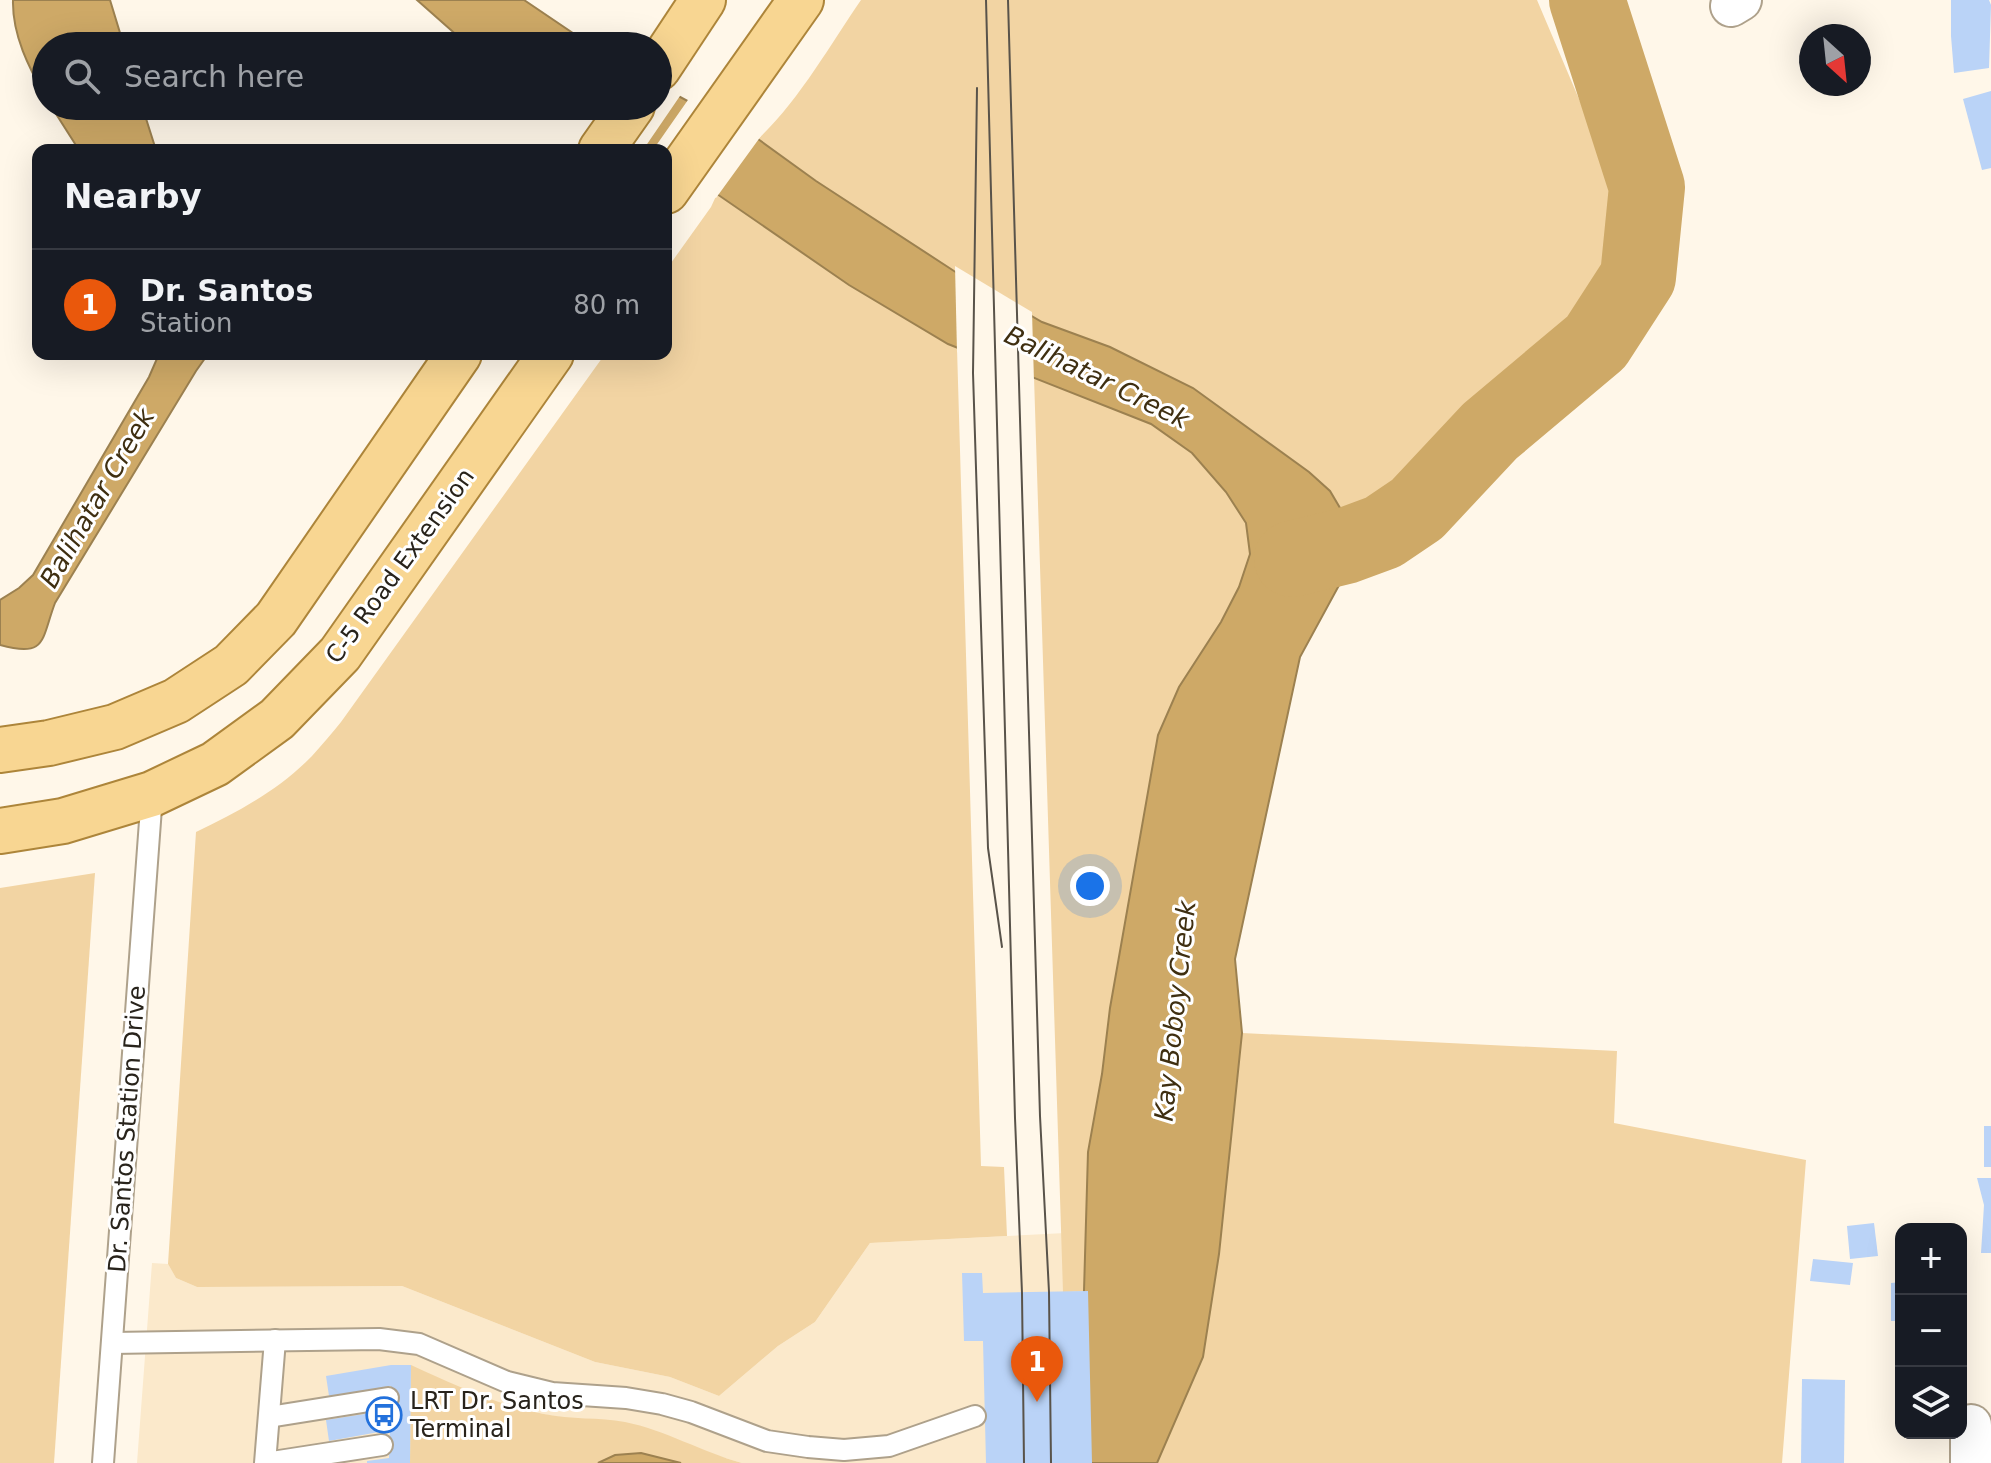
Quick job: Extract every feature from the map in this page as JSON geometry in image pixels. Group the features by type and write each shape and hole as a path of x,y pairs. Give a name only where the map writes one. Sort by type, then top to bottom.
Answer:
{"main road":[{"path":"672,47 703,0"},
{"path":"672,182 801,0"},
{"path":"605,144 622,120"},
{"path":"0,750 49,743 115,727 176,701 231,665 276,619 455,360"},
{"name":"C-5 Road Extension","path":"0,831 63,821 152,794 215,764 277,719 340,654 547,360"}],"lane":[{"name":"Dr. Santos Station Drive","path":"103,1463 152,794"},
{"path":"112,1343 379,1339 409,1342 507,1382 552,1393 662,1404 767,1441 808,1447 844,1450 889,1446 975,1416"},
{"path":"275,1340 266,1463 382,1445"},
{"path":"269,1417 388,1398"}],"shaded area":[{"path":"861,0 1537,0 1604,158 1619,205 1616,248 1600,287 1556,336 1426,462 1384,495 1343,513 1330,491 1251,429 1110,347 1042,322 954,271 816,181 758,139 800,91"},
{"path":"717,194 849,285 957,348 981,1166 1004,1167 1007,1236 870,1243 815,1322 778,1346 719,1396 670,1377 595,1362 402,1286 197,1287 176,1278 168,1264 196,832 272,790 312,756 341,722 601,360 672,360 672,262"},
{"path":"1034,377 1151,424 1192,453 1226,492 1246,523 1250,554 1239,587 1221,622 1179,687 1158,735 1088,1152 1084,1291 1063,1292"},
{"path":"95,873 54,1463 0,1463 0,888"},
{"path":"1242,1033 1617,1051 1614,1123 1806,1160 1782,1463 1157,1463 1203,1357 1219,1254"},
{"path":"1085,1232 1085,1348 1000,1463 742,1463 668,1436 548,1415 501,1404 471,1392 410,1463 137,1463 152,1263 168,1264 176,1278 197,1287 402,1286 595,1362 670,1377 719,1396 778,1346 815,1322 870,1243"},
{"path":"411,1365 476,1394 510,1405 554,1416 615,1420 640,1426 742,1463 681,1463 641,1453 615,1455 598,1463 410,1463"}],"water":[{"path":"13,0 110,0 120,32 32,32 32,71 13,13"},
{"path":"417,0 524,0 571,32 453,32"},
{"name":"Kay Boboy Creek","path":"672,93 758,139 816,181 954,271 1042,322 1110,347 1193,388 1309,472 1330,491 1343,513 1343,578 1300,657 1235,959 1242,1033 1219,1254 1203,1357 1157,1463 1000,1463 1085,1347 1088,1152 1158,735 1179,687 1221,622 1239,587 1250,554 1246,523 1226,492 1192,453 1151,424 948,344 849,285 717,194 672,169 672,144 628,144 586,120 672,120"},
{"path":"60,120 146,120 154,144 75,144"},
{"path":"156,360 204,360 55,603 40,643 26,649 0,645 0,600 33,575"},
{"path":"641,1453 681,1463 598,1463 615,1455"}],"pier":[{"path":"672,88 682,93 672,108"},
{"path":"690,97 761,136 716,198 672,173 672,144 657,144"},
{"path":"575,120 664,120 647,144 619,144"},
{"path":"955,266 1032,312 1034,382 957,352"}],"building":[{"path":"1951,0 1989,0 1989,68 1954,73"},
{"path":"1991,91 1991,168 1982,170 1963,99"},
{"path":"1984,1126 1991,1126 1991,1167 1984,1167"},
{"path":"1977,1178 1991,1178 1991,1253 1981,1253 1984,1205"},
{"path":"1874,1223 1878,1256 1850,1259 1847,1226"},
{"path":"1813,1259 1853,1263 1850,1285 1810,1281"},
{"path":"962,1273 982,1273 983,1293 1088,1291 1092,1463 986,1463 983,1341 964,1341"},
{"path":"1891,1283 1895,1283 1895,1321 1891,1321"},
{"name":"LRT Dr. Santos Terminal","path":"391,1365 411,1365 410,1463 367,1463 389,1458 390,1430 329,1441 326,1420 390,1410 391,1386 329,1396 326,1376"},
{"path":"1802,1379 1845,1380 1844,1463 1801,1463"}],"waterway":[{"name":"Balihatar Creek","path":"1292,559 1345,546 1383,532 1417,509 1490,431 1596,342 1638,277 1647,187 1587,0"}],"tram line":[{"path":"986,0 1022,1293 1024,1463"},
{"path":"1008,0 1040,1116 1049,1292 1051,1463"},
{"path":"977,88 973,373 988,848 1002,947"}],"place":[{"name":"Dr. Santos","path":"1037,1402"},
{"name":"LRT Dr. Santos Terminal","path":"384,1415"}]}
